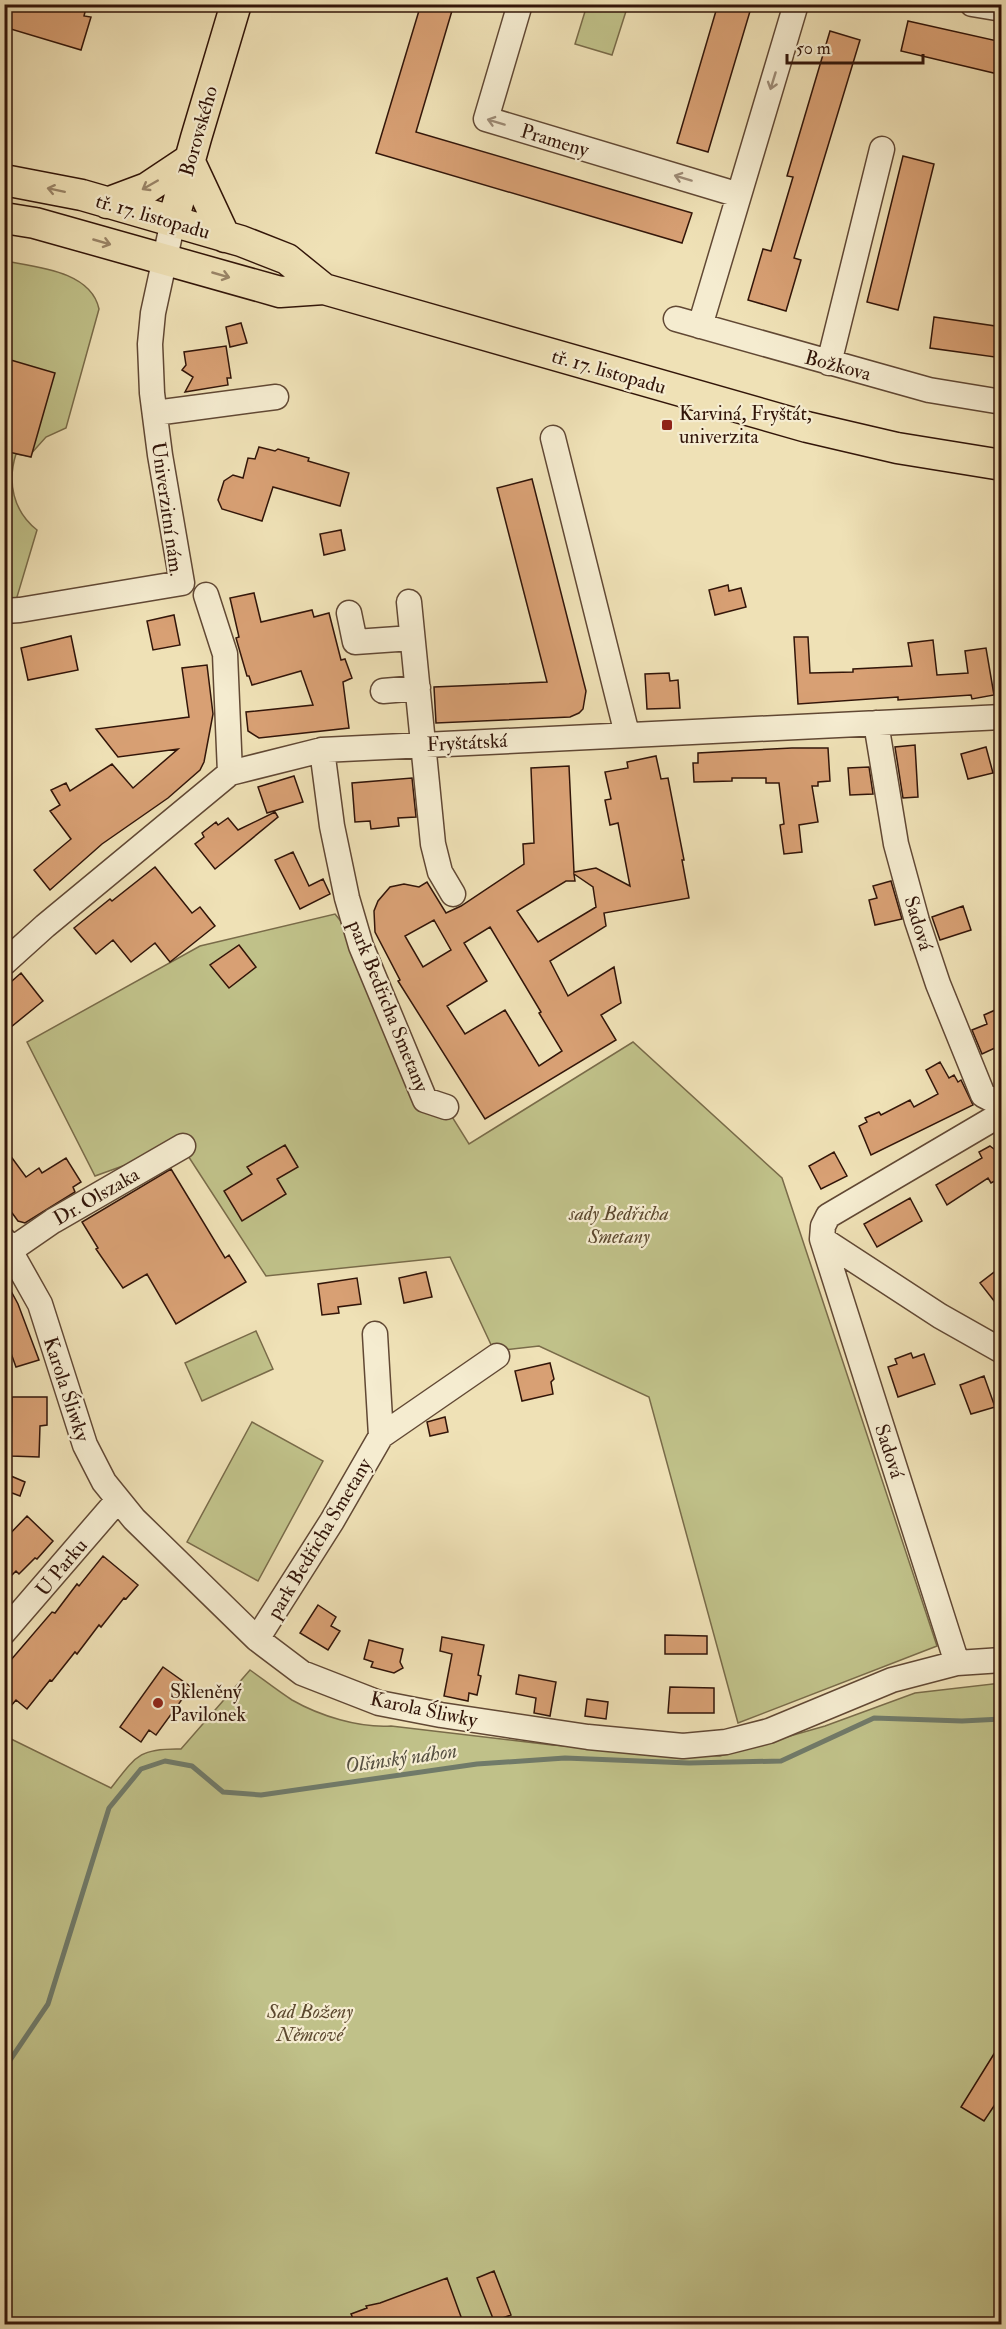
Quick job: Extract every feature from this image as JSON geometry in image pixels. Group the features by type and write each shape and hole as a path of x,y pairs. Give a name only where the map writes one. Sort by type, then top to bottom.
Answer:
{"main road":[{"name":"Borovského","path":"173,221 236,4"},
{"path":"107,203 147,188 189,160 225,237"},
{"name":"tř. 17. listopadu","path":"4,180 82,195 225,237 287,259 324,289"},
{"name":"tř. 17. listopadu","path":"4,218 35,223 280,292 324,289 807,427 897,448 1002,465"}],"street":[{"name":"Prameny","path":"520,4 486,119 739,195"},
{"path":"700,326 796,4"},
{"path":"972,4 1002,9"},
{"path":"829,363 882,149"},
{"name":"Borovského","path":"164,259 173,221"},
{"name":"Univerzitní nám.","path":"4,611 182,583 159,454 150,344 153,313 164,259"},
{"name":"Božkova","path":"676,319 929,390 1002,402"},
{"path":"155,413 276,397"},
{"path":"553,438 627,734"},
{"path":"206,596 225,654 230,773"},
{"path":"408,602 433,844 440,872 453,894"},
{"path":"349,613 356,642 412,638"},
{"path":"383,691 418,688"},
{"name":"Fryštátská","path":"4,963 45,926 230,773 322,750 1001,717"},
{"name":"Sadová","path":"876,723 896,844 917,921 938,984 983,1095 1002,1106"},
{"name":"park Bedřicha Smetany","path":"322,750 332,826 347,898 361,945 425,1100 446,1107"},
{"path":"1002,1112 828,1216 823,1226 822,1239 940,1316 1002,1351"},
{"name":"Dr. Olszaka","path":"8,1245 183,1146"},
{"name":"Sadová","path":"822,1239 957,1663"},
{"name":"Karola Śliwky","path":"8,1245 39,1304 85,1445 104,1482 117,1501 257,1640 302,1673 379,1703 441,1715 588,1737 683,1746 726,1742 769,1731 892,1680 957,1663 1002,1660"},
{"name":"park Bedřicha Smetany","path":"375,1334 381,1436"},
{"name":"park Bedřicha Smetany","path":"257,1640 332,1521 381,1436 497,1356"},
{"name":"U Parku","path":"4,1632 117,1501"}],"green space":[{"path":"587,5 628,5 612,55 575,44"},
{"path":"5,261 46,269 74,279 94,296 99,309 66,428 46,437 29,456 16,454 12,475 14,495 22,514 37,530 17,597 5,614"},
{"name":"sady Bedřicha Smetany","path":"335,914 361,946 425,1099 446,1107 469,1144 633,1042 782,1178 937,1646 738,1723 649,1397 539,1346 494,1351 450,1257 266,1276 181,1145 95,1176 27,1042 200,946"},
{"path":"256,1331 273,1369 202,1401 185,1363"},
{"path":"252,1422 323,1461 258,1581 187,1542"},
{"name":"Sad Boženy Němcové","path":"250,1670 303,1706 353,1723 552,1745 720,1756 825,1726 915,1693 1001,1683 1001,2324 5,2324 5,1736 111,1788 133,1761 147,1752 181,1749"}],"building":[{"path":"4,4 87,4 84,16 91,17 81,50 4,27"},
{"path":"421,4 454,4 416,132 692,213 682,243 376,153"},
{"path":"718,4 740,4 751,8 708,152 677,143"},
{"path":"908,21 1002,42 1002,75 901,51"},
{"path":"830,31 860,40 794,258 801,260 786,311 748,300 763,249 771,251 793,177 787,176"},
{"path":"903,156 934,164 898,310 867,302"},
{"path":"934,317 1002,327 1002,358 930,348"},
{"path":"241,323 247,343 230,347 226,327"},
{"path":"226,346 231,378 227,378 228,385 185,392 193,377 182,370 186,365 184,352"},
{"path":"4,358 55,373 31,457 4,451"},
{"path":"259,447 275,451 278,449 349,473 340,506 273,487 262,521 222,509 218,500 224,481 233,475 243,478 248,458 255,459"},
{"path":"532,479 586,691 583,709 570,717 436,723 434,687 547,682 497,488"},
{"path":"341,530 345,550 324,555 320,534"},
{"path":"728,585 729,591 741,588 746,607 715,615 709,590"},
{"path":"254,593 261,622 312,610 314,617 329,613 341,660 345,659 352,678 343,682 349,728 259,738 248,731 246,712 313,705 301,671 252,685 247,676 236,638 239,637 230,598"},
{"path":"174,615 180,645 153,650 147,621"},
{"path":"71,636 78,670 28,680 21,648"},
{"path":"794,637 808,637 810,673 853,672 853,669 912,666 908,643 933,640 937,675 968,673 965,651 986,648 994,695 972,699 971,695 898,700 898,697 798,704"},
{"path":"207,665 213,714 204,762 200,770 168,798 102,844 50,890 34,870 71,839 50,811 60,805 51,790 66,783 70,791 112,764 133,788 178,749 118,757 96,729 189,717 182,668"},
{"path":"669,673 670,681 678,680 680,708 647,709 645,674"},
{"path":"915,745 918,797 903,798 895,747"},
{"path":"986,747 993,773 968,779 961,754"},
{"path":"828,748 830,781 818,782 818,786 812,786 818,822 799,825 802,852 784,854 780,825 784,824 779,783 766,783 766,778 732,778 732,781 694,782 693,763 698,763 698,753"},
{"path":"656,756 661,779 668,778 689,898 604,913 606,926 550,961 568,996 614,967 621,1003 601,1015 616,1040 485,1119 398,981 400,980 375,932 374,911 378,901 390,887 404,884 419,887 427,882 446,913 461,906 524,864 523,844 534,843 531,768 569,766 574,872 596,868 630,886 618,823 610,825 605,800 611,799 605,772 628,768 627,762","holes":["574,874 593,887 596,907 538,942 517,911 566,881 575,881","434,920 451,950 423,967 405,936","490,927 562,1051 539,1066 505,1010 465,1034 447,1006 487,981 464,943"]},
{"path":"869,767 873,794 850,795 848,768"},
{"path":"294,776 303,802 267,813 258,787"},
{"path":"412,778 416,817 398,818 399,826 371,829 370,821 355,822 352,783"},
{"path":"275,812 278,817 215,869 195,844 204,837 202,833 216,822 218,825 228,818 238,830"},
{"path":"293,852 309,886 323,879 330,894 300,909 275,860"},
{"path":"155,867 192,913 200,907 215,926 170,962 155,943 131,962 113,940 96,954 74,928"},
{"path":"891,881 902,919 875,925 869,900 877,898 873,886"},
{"path":"963,906 971,930 940,940 932,917"},
{"path":"239,945 256,967 229,988 210,965"},
{"path":"21,973 43,1001 11,1027 4,1019 4,988"},
{"path":"1002,1007 1002,1057 997,1047 982,1054 972,1030 987,1024 984,1015"},
{"path":"940,1062 949,1078 954,1075 958,1082 961,1080 973,1105 871,1155 859,1126 867,1122 865,1118 879,1112 881,1115 910,1100 914,1107 938,1094 926,1070"},
{"path":"285,1145 298,1167 277,1179 286,1194 242,1221 224,1191 252,1174 247,1167"},
{"path":"990,1146 1002,1155 1002,1177 991,1183 988,1178 947,1205 936,1185 982,1158 979,1152"},
{"path":"4,1147 26,1177 39,1168 42,1173 66,1158 81,1182 73,1187 75,1192 25,1223 18,1221 4,1202"},
{"path":"834,1152 847,1176 821,1189 809,1166"},
{"path":"171,1169 225,1258 229,1255 246,1282 176,1324 147,1274 123,1288 96,1249 98,1248 82,1222"},
{"path":"910,1198 922,1221 877,1247 864,1224"},
{"path":"1002,1266 1002,1311 980,1283"},
{"path":"426,1272 432,1297 404,1303 399,1278"},
{"path":"4,1278 18,1304 39,1360 16,1367 8,1345 4,1347"},
{"path":"357,1278 361,1304 338,1307 339,1313 322,1315 318,1284"},
{"path":"911,1353 913,1358 924,1354 935,1384 898,1397 888,1367 897,1364 895,1359"},
{"path":"550,1363 554,1379 551,1382 553,1394 522,1401 515,1371"},
{"path":"984,1376 995,1407 971,1414 960,1385"},
{"path":"12,1397 47,1397 47,1425 40,1426 39,1457 11,1456"},
{"path":"445,1417 448,1432 430,1436 427,1422"},
{"path":"4,1473 25,1482 20,1496 4,1490"},
{"path":"27,1516 53,1541 37,1559 35,1558 19,1574 16,1571 4,1583 4,1540"},
{"path":"103,1556 138,1585 126,1599 124,1598 101,1627 99,1625 77,1654 75,1652 27,1709 16,1700 4,1714 4,1668 52,1612 55,1613 77,1584 79,1586"},
{"path":"318,1605 336,1617 331,1626 340,1631 328,1650 300,1633"},
{"path":"665,1635 707,1636 707,1654 665,1654"},
{"path":"442,1637 484,1645 477,1695 469,1693 468,1701 444,1696 452,1654 440,1651"},
{"path":"369,1640 403,1649 400,1662 403,1668 394,1673 371,1667 373,1662 364,1659"},
{"name":"Skleněný Pavilonek","path":"163,1667 191,1687 156,1735 149,1730 141,1742 120,1727"},
{"path":"519,1675 556,1682 550,1716 534,1713 536,1698 516,1694"},
{"path":"670,1687 714,1688 714,1713 668,1713"},
{"path":"587,1699 608,1702 606,1719 585,1716"},
{"path":"1002,2041 1002,2094 984,2121 961,2107"},
{"path":"494,2271 511,2315 494,2321 477,2278"},
{"path":"447,2278 464,2325 356,2325 351,2314 367,2308 366,2306"}],"waterway":[{"name":"Olšinský náhon","path":"4,2069 48,2004 109,1808 141,1769 165,1761 192,1766 223,1792 261,1795 477,1764 565,1758 689,1763 781,1761 874,1718 962,1721 1002,1719"}],"place":[{"name":"Karviná, Fryštát, univerzita","path":"667,425"},
{"name":"Skleněný Pavilonek","path":"158,1703"}]}
